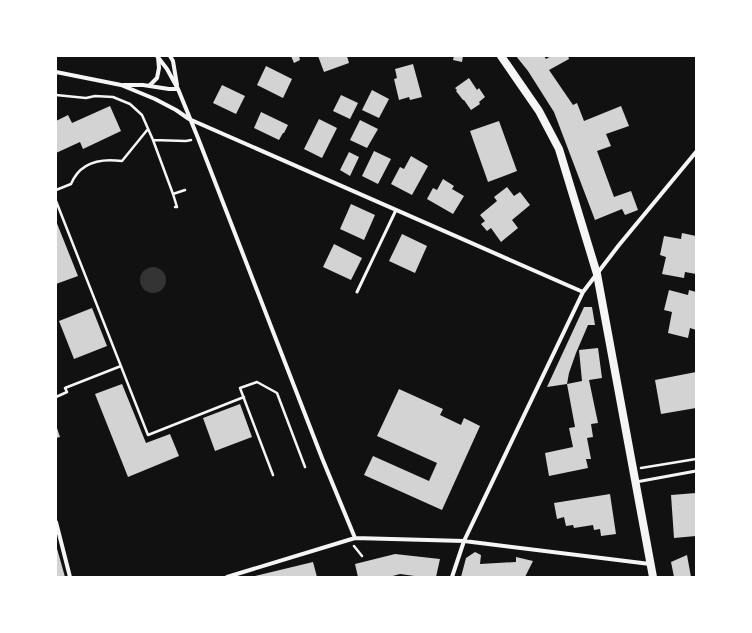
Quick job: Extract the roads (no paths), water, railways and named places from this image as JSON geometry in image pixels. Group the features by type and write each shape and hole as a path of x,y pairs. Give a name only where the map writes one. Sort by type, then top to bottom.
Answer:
{"main road":[{"path":"501,56 539,111 559,149 597,274 653,577"}],"street":[{"path":"157,56 167,69 178,89 322,458 355,538"},
{"path":"149,86 157,78 159,68 157,56"},
{"path":"170,56 173,61 178,89"},
{"path":"56,72 121,85 155,99 189,119 583,292"},
{"path":"121,85 143,85 178,89"},
{"path":"452,577 464,541 583,292 618,245 696,152"},
{"path":"56,522 70,577"},
{"path":"227,577 355,538 464,541 650,564"}],"lane":[{"path":"357,292 396,210"},
{"path":"636,482 696,471"}]}
